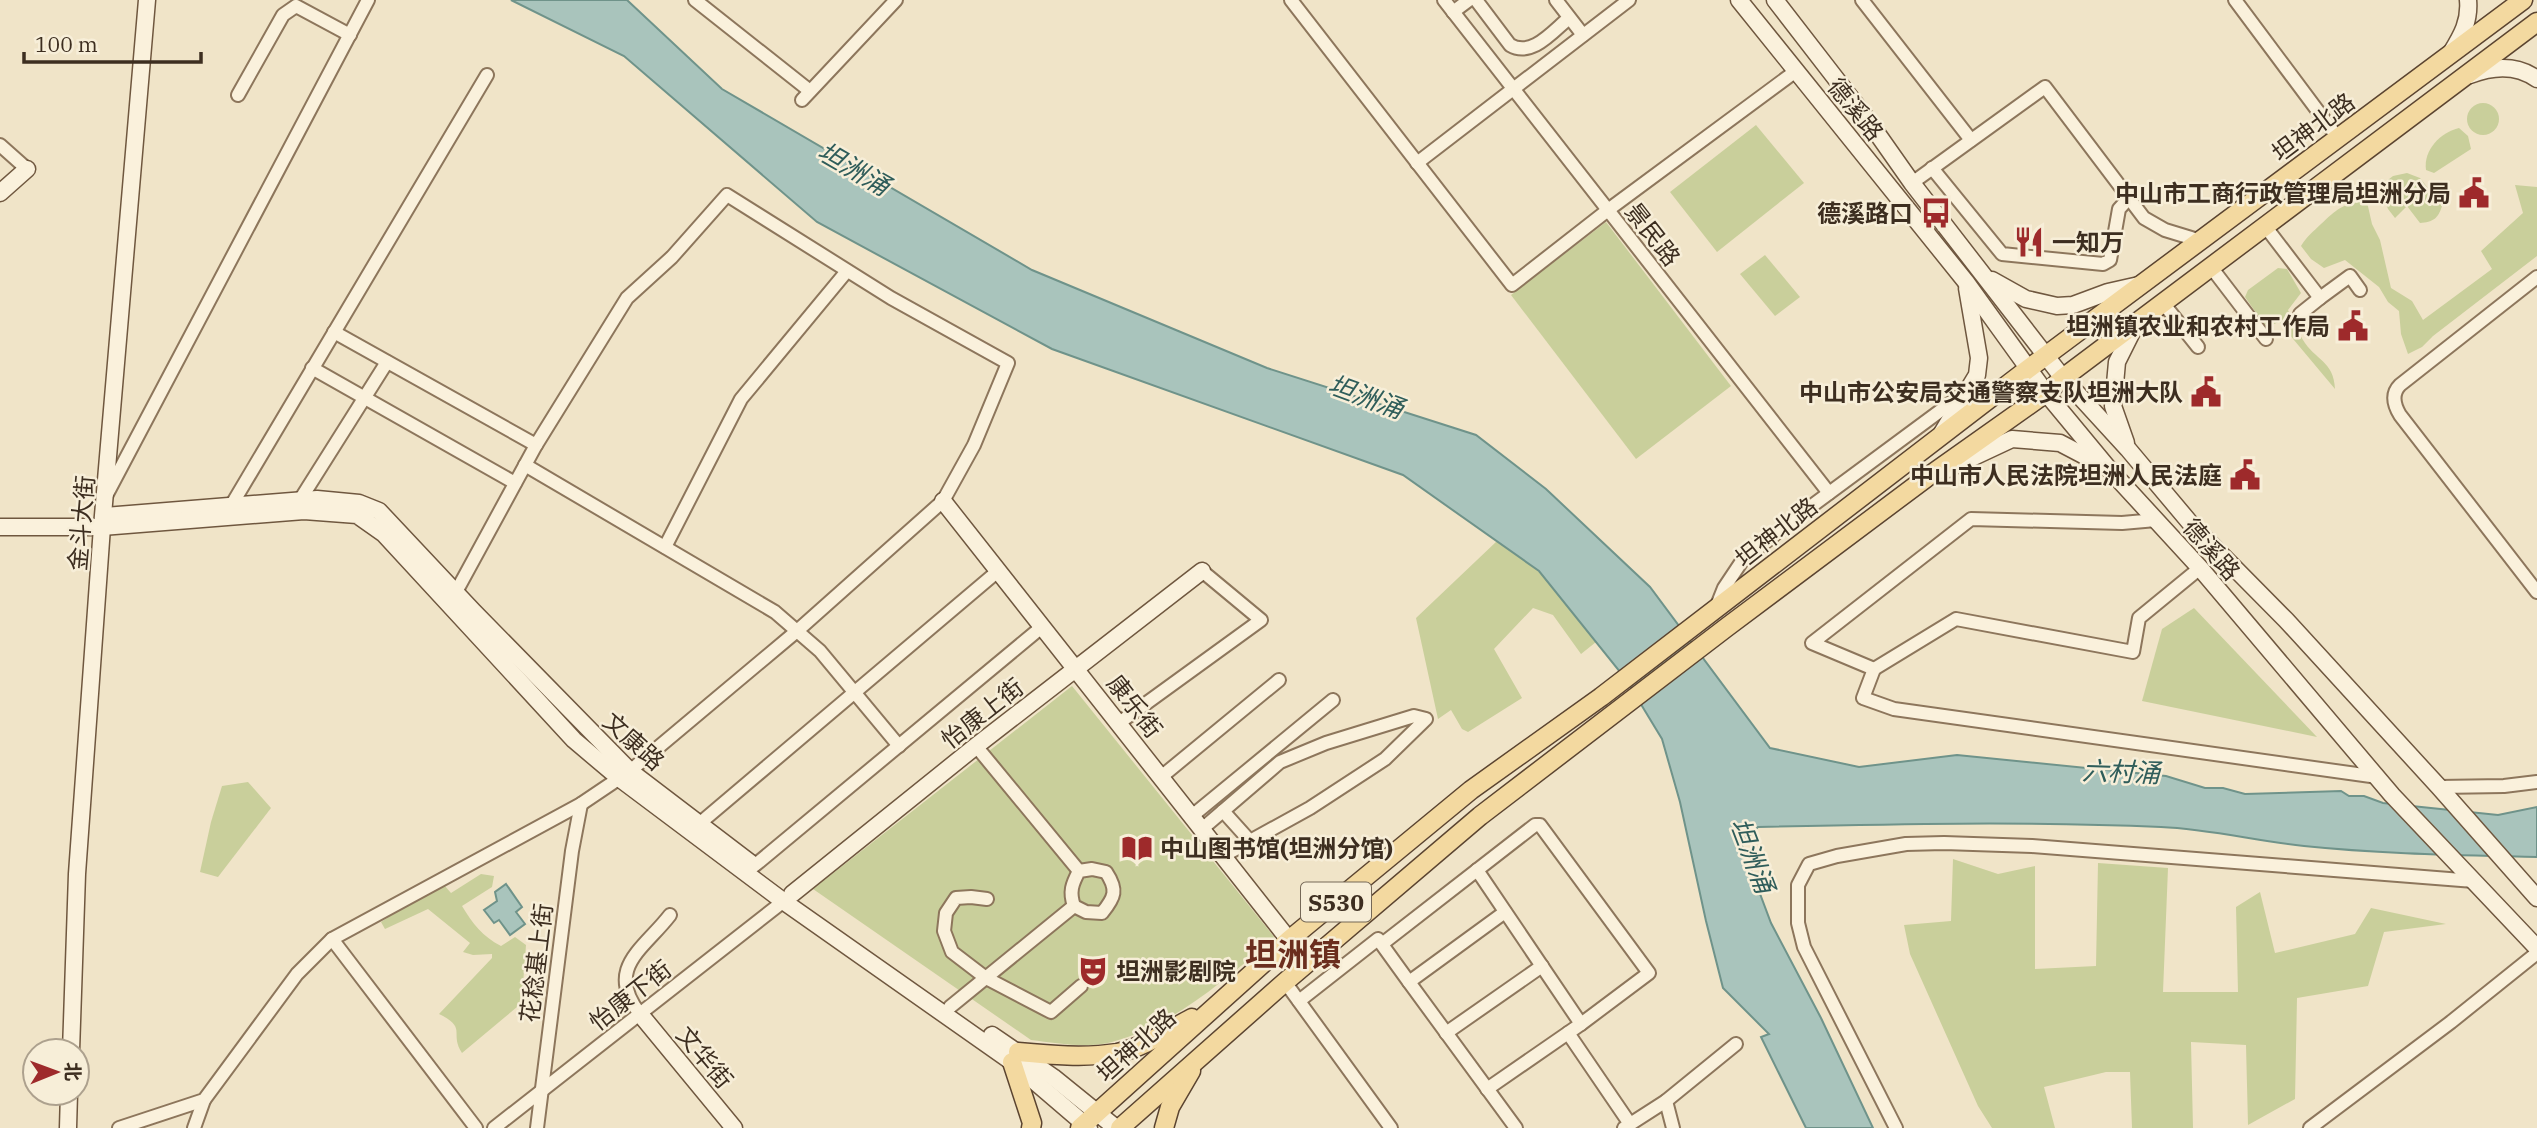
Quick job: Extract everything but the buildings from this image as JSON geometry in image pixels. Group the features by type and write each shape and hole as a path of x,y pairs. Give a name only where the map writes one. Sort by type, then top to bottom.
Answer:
{"main road":[{"name":"坦神北路","path":"1088,1123 1289,940 1471,790 1601,697 2028,369 2523,0"},
{"name":"坦神北路","path":"1118,1128 1480,816 1727,627 1926,478 2046,393 2537,22"},
{"path":"1031,1128 1015,1057 1119,1052 1152,1039 1217,1005"},
{"path":"1164,1128 1170,1107 1200,1056"}],"street":[{"name":"金斗大街","path":"71,1037 77,874 147,0"},
{"path":"107,494 368,0"},
{"path":"695,0 806,95 895,0"},
{"path":"1291,0 1512,285 1608,210 1796,71"},
{"name":"景民路","path":"1444,0 1829,493"},
{"path":"1453,12 1469,0"},
{"path":"1476,0 1510,45 1524,50 1532,47 1569,18"},
{"path":"1556,0 1583,35"},
{"path":"1417,163 1629,0"},
{"name":"德溪路","path":"1739,0 1966,282 2046,393 2109,469 2200,568 2392,795 2537,950"},
{"name":"德溪路","path":"1775,0 2046,358 2191,524 2286,620 2439,786 2537,898"},
{"path":"1862,0 1971,140"},
{"path":"2235,0 2338,138"},
{"path":"2451,54 2469,18 2468,0"},
{"path":"238,95 283,15 298,3 350,35"},
{"path":"2461,78 2483,70 2507,67 2521,69 2537,79"},
{"path":"228,512 486,75"},
{"path":"1912,183 2045,86 2144,218 2165,230 2200,241"},
{"path":"0,145 27,169 0,193"},
{"path":"1932,168 2002,254 2103,264 2110,260 2119,209 2129,198"},
{"path":"194,1128 204,1100 297,974 332,939 580,804 624,775 797,631 943,501 974,445 1008,363 847,271 727,195 672,257 627,298 515,483 456,592 455,611"},
{"path":"2266,226 2320,298"},
{"path":"2211,267 2266,339"},
{"path":"665,547 741,399 847,271"},
{"path":"1980,271 2013,294 2057,306 2145,284"},
{"path":"2311,328 2300,314 2320,298 2350,276 2360,289"},
{"path":"2537,277 2400,385 2394,397 2400,415 2537,592"},
{"path":"1939,438 1977,375 1979,358 1966,282"},
{"path":"2163,303 2199,347"},
{"path":"2128,449 2113,406 2117,362 2137,322"},
{"path":"334,332 536,445"},
{"path":"300,500 387,362"},
{"path":"312,369 515,483"},
{"path":"1715,610 1724,588 1742,561 1969,390"},
{"path":"1926,478 2012,439 2060,443 2109,469"},
{"path":"317,499 326,459"},
{"path":"525,465 775,612 820,651 899,746"},
{"name":"文康路","path":"228,512 317,499 359,503 379,512 624,775 699,824 754,866 788,897 950,1007 1015,1057"},
{"name":"康乐街","path":"943,501 1289,940"},
{"path":"0,527 228,512 304,511 357,515 384,534 574,740 788,897 1015,1057 1088,1123 1118,1128"},
{"path":"1874,669 1812,643 1970,519 2122,523 2156,520"},
{"path":"2200,568 2139,618 2133,652 1956,619 1874,669 1863,698 1894,709 2378,777"},
{"path":"699,824 998,571"},
{"path":"1119,723 1261,620 1202,571"},
{"name":"怡康上街","path":"788,897 975,746 1202,571"},
{"path":"754,866 1043,626"},
{"path":"1161,777 1279,680"},
{"path":"1197,823 1333,700"},
{"path":"1197,823 1223,811 1280,762 1326,743 1414,716 1426,719 1385,759 1310,808 1223,856"},
{"path":"975,746 1079,871"},
{"path":"2439,786 2504,786 2537,782"},
{"name":"花稔基上街","path":"537,1128 580,804"},
{"path":"1223,811 1250,841"},
{"path":"1382,944 1535,825 1540,825 1649,973 1487,1089"},
{"path":"1896,1128 1804,947 1798,923 1798,885 1809,864 1837,856 1906,844 1944,843 2032,846 2474,881"},
{"path":"1092,869 1106,873 1113,883 1114,899 1102,913 1086,912 1074,906 1070,895 1072,883 1079,871 1092,869"},
{"path":"1477,870 1581,1024"},
{"name":"怡康下街","path":"494,1128 788,897"},
{"path":"987,899 956,898 946,913 944,931 952,953 986,978 1051,1012 1081,986"},
{"path":"950,1007 1074,906"},
{"path":"1409,982 1505,912"},
{"path":"640,1014 629,1001 625,989 632,956 670,915"},
{"path":"332,939 476,1128"},
{"path":"1299,1001 1378,939 1516,1128"},
{"path":"2310,1128 2451,1022 2537,950"},
{"path":"1446,1033 1542,966"},
{"path":"1285,982 1391,1128"},
{"name":"文华街","path":"640,1014 734,1128"},
{"path":"1568,1033 1627,1126 1666,1101 1736,1044"},
{"path":"119,1128 204,1100"},
{"path":"1666,1101 1673,1128"},
{"path":"68,1128 69,1107"}],"green space":[{"path":"2483,103 2495,107 2499,119 2495,131 2483,135 2471,131 2467,119 2471,107"},
{"path":"1756,125 1804,183 1717,252 1670,192"},
{"path":"2459,128 2468,136 2471,149 2434,173 2426,170 2430,149 2446,133"},
{"path":"2407,173 2420,178 2442,206 2432,221 2420,223 2407,206 2395,218 2388,209 2379,187 2393,176"},
{"path":"2515,185 2537,187 2537,256 2422,347 2408,354 2401,334 2399,311 2388,302 2379,287 2345,260 2324,268 2311,259 2301,246 2310,234 2336,211 2353,203 2367,202 2372,224 2380,240 2391,288 2412,301 2423,320 2492,269 2481,251 2523,213"},
{"path":"1606,222 1731,386 1636,459 1511,295"},
{"path":"1765,255 1800,297 1775,316 1740,274"},
{"path":"2278,268 2287,269 2301,293 2288,310 2308,347 2328,366 2335,389 2279,322 2266,327 2245,297 2248,290"},
{"path":"1497,541 1539,571 1596,642 1581,654 1553,615 1533,608 1494,649 1522,698 1468,732 1462,729 1451,710 1438,719 1416,618"},
{"path":"2194,608 2317,737 2142,701 2162,629"},
{"path":"1072,686 1275,938 1179,1012 1136,1034 1092,1045 1031,1040 813,889"},
{"path":"248,782 271,808 218,877 200,872 222,786"},
{"path":"1953,859 1998,874 2035,866 2035,969 2096,966 2098,863 2168,868 2163,992 2238,992 2236,907 2260,892 2275,953 2355,934 2371,908 2446,924 2384,932 2368,986 2297,998 2295,1099 2248,1125 2246,1045 2191,1042 2193,1128 2132,1128 2130,1072 2106,1072 2044,1087 2055,1128 1992,1128 1978,1106 1910,954 1904,925 1951,921"},
{"path":"481,874 494,876 492,887 462,906 478,929 494,942 501,946 515,937 526,945 523,984 533,985 535,992 462,1053 458,1046 456,1027 439,1014 492,958 492,954 473,955 463,952 470,943 428,909 385,929 381,922 432,889 444,885 451,893"}],"water":[{"name":"坦洲涌","path":"511,0 627,0 722,89 1032,270 1267,368 1476,435 1546,489 1650,587 1770,748 1859,767 1957,755 2166,776 2205,788 2223,788 2245,794 2341,791 2349,796 2364,796 2383,803 2498,815 2537,807 2537,857 2333,849 2197,830 2111,825 1909,824 1758,827 1741,843 1771,923 1821,1018 1873,1128 1806,1128 1761,1037 1769,1034 1723,988 1680,802 1662,739 1625,678 1539,571 1403,475 1052,349 817,222 624,56"},
{"path":"506,884 522,907 516,912 525,924 510,935 499,920 494,923 484,910 497,901 495,892"}],"place":[{"name":"中山市工商行政管理局坦洲分局","path":"2474,193"},
{"name":"德溪路口","path":"1936,213"},
{"name":"一知万","path":"2029,242"},
{"name":"坦洲镇农业和农村工作局","path":"2353,326"},
{"name":"中山市公安局交通警察支队坦洲大队","path":"2206,392"},
{"name":"中山市人民法院坦洲人民法庭","path":"2245,475"},
{"name":"中山图书馆(坦洲分馆)","path":"1137,848"},
{"name":"坦洲影剧院","path":"1093,971"}],"district":[{"name":"坦洲镇","path":"1293,954"}],"water label":[{"name":"六村涌","path":"2121,771"}]}
